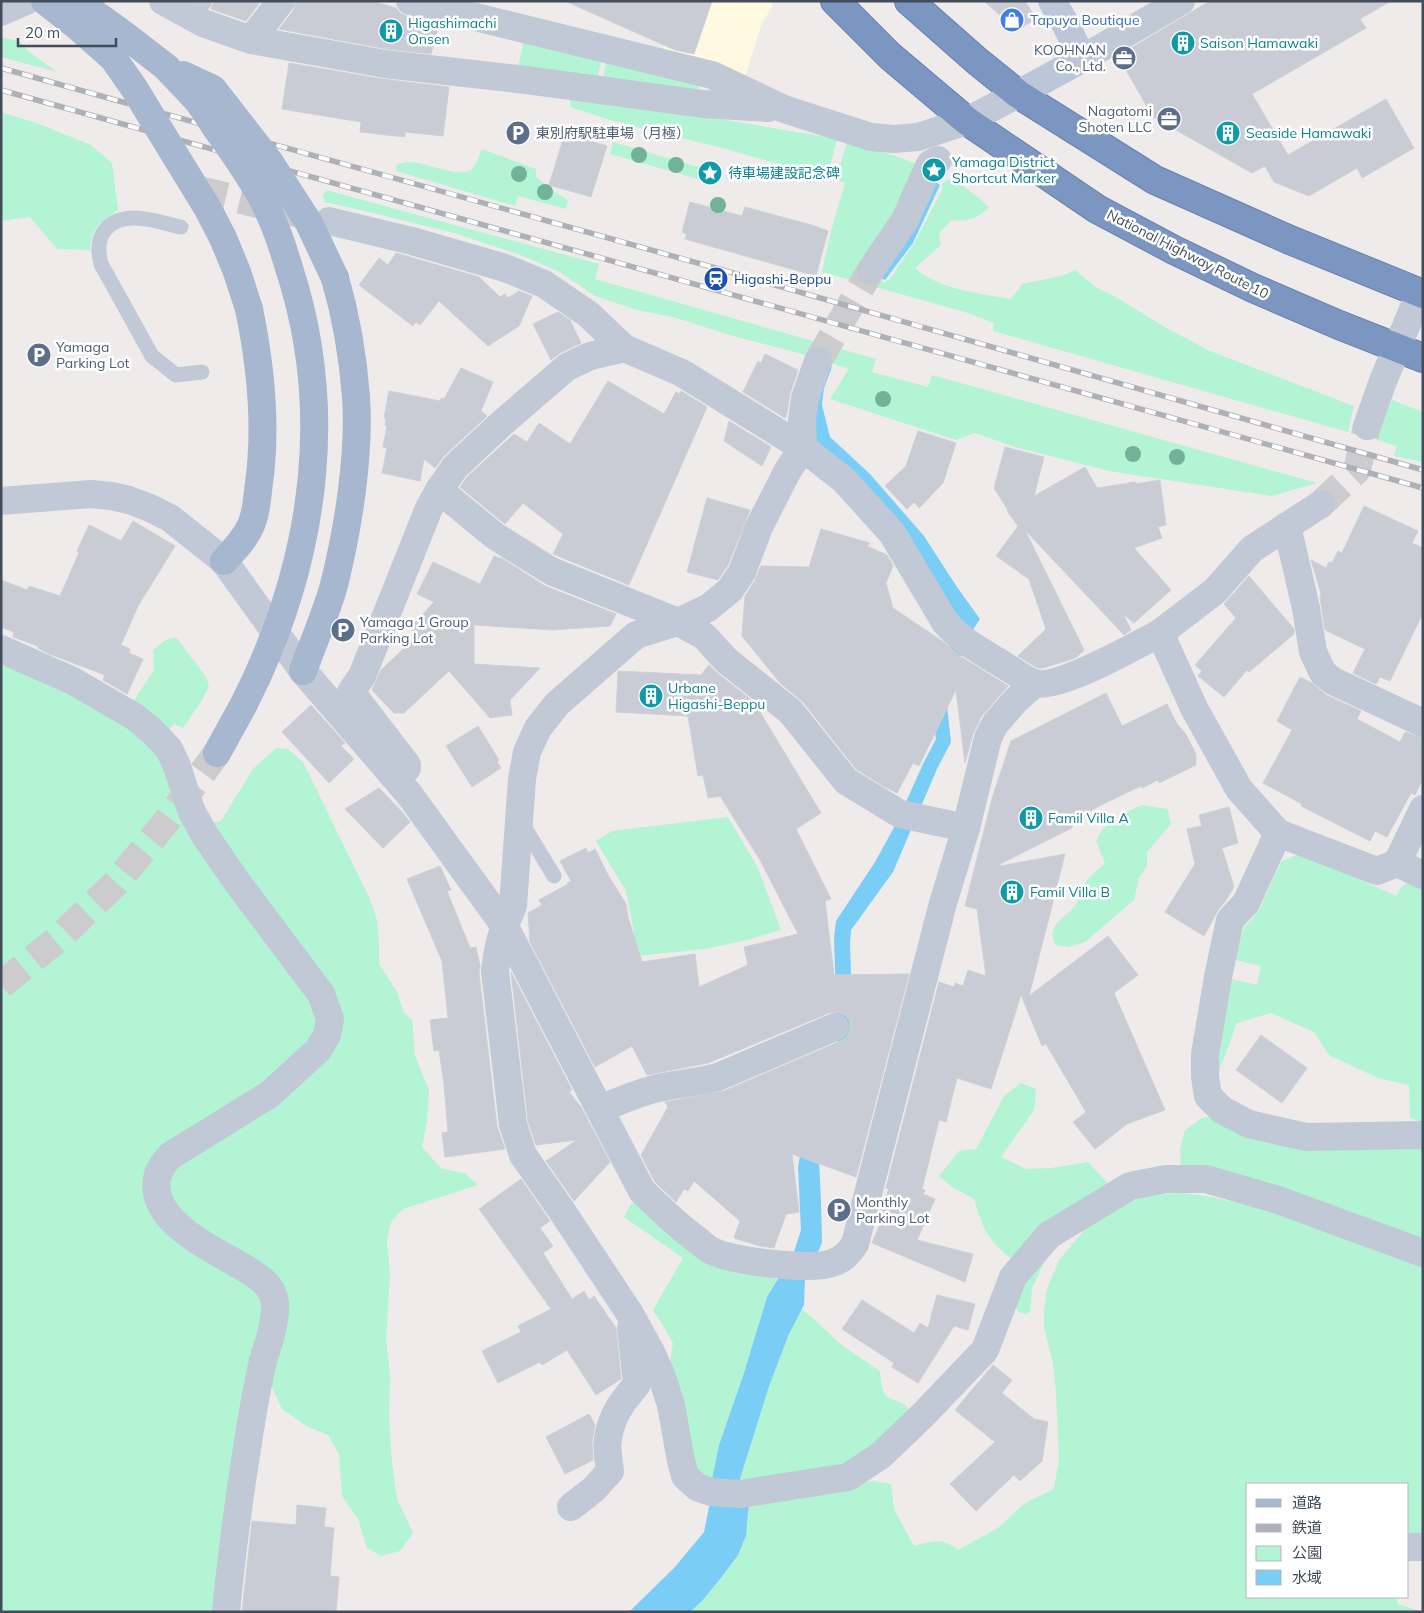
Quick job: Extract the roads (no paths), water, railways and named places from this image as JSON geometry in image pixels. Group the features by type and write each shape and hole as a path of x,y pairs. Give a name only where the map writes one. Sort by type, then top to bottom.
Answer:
{"highway":[{"name":"National Highway Route 10","path":"835,1 890,56 967,121 1097,209 1174,250 1253,288 1423,358"},
{"path":"909,1 977,61 1018,94 1156,180 1290,240 1421,294"}],"main road":[{"path":"45,1 114,58 153,116 223,238 249,309 262,382 264,421 262,463 252,524 240,544 224,560"},
{"path":"75,1 127,36 166,67 197,101 235,154 262,199 282,246 296,289 309,344 314,399 314,453 309,507 300,555 284,606 257,676 218,753"},
{"path":"166,67 213,89 288,188 309,223 334,278 349,341 355,388 355,448 351,496 333,587 303,671"}],"street":[{"path":"1,12 26,1"},
{"path":"163,1 199,9 203,23 251,40 385,64 526,80 703,104 784,109"},
{"path":"251,40 282,1"},
{"path":"410,1 712,75 784,109 871,137 894,140 918,137 967,121 1082,59 1181,1"},
{"path":"1052,1 1082,59"},
{"path":"871,270 905,220 930,164 938,160"},
{"path":"329,221 412,240 504,268 544,284 588,314 624,348 682,373 803,448 844,480 892,533 945,622 961,638 1035,683 1055,682 1089,670 1160,632 1215,590 1252,549 1321,504"},
{"path":"1367,426 1397,347 1421,294"},
{"path":"409,794 407,765 351,692 362,676 430,508 439,490 455,467 566,367 590,356 624,348"},
{"path":"818,361 805,398 802,421 803,448 788,470 759,527 742,572 730,590 708,608 678,622 636,635 557,704 538,728 526,752 522,779 514,906 504,925 496,952 494,971 513,1124 523,1155 630,1314 651,1352 661,1374 671,1405 685,1476 697,1488 711,1492 740,1494 848,1477 884,1452 923,1415 985,1350 1013,1277 1049,1236 1130,1186 1166,1179 1206,1179 1278,1200 1423,1253"},
{"path":"439,490 495,536 550,572 678,622 704,636 726,660 791,712 846,781 908,816 966,828"},
{"path":"1,501 91,494 129,500 170,518 224,560 303,671 409,794 504,925 642,1191 676,1224 712,1251 745,1260 814,1267 831,1264 841,1259 854,1244 943,903 966,828 988,738 995,724 1016,700 1035,683"},
{"path":"1287,526 1306,608 1312,652 1323,673 1333,681 1423,723"},
{"path":"1160,632 1194,708 1239,789 1278,833 1377,871 1396,863 1423,809"},
{"path":"1,649 73,681 135,717 169,749 178,766 191,810 204,834 321,994 330,1019 327,1036 318,1050 270,1094 170,1156 160,1166 156,1180 157,1194 162,1209 171,1220 183,1231 254,1274 267,1284 274,1295 275,1309 273,1322 256,1393 233,1540 226,1612"},
{"path":"1278,833 1246,902 1230,920 1205,1054 1205,1077 1208,1096 1222,1110 1249,1124 1306,1136 1423,1135"},
{"path":"1396,863 1423,875"},
{"path":"600,1109 643,1092 718,1077 835,1027"},
{"path":"571,1507 594,1489 610,1471 608,1441 612,1422 620,1405 637,1384 630,1314"},
{"path":"1409,1547 1423,1547"}],"lane":[{"path":"181,226 128,218 118,220 102,234 98,254 101,264 152,356 176,375 202,372"},
{"path":"520,819 554,876"}],"water":[{"path":"931,179 940,185 913,243 885,280 873,275"},
{"path":"821,363 832,367 824,388 822,405 830,437 870,474 924,536 980,619 970,634 946,697 951,742 937,769 893,872 851,930 854,1057 819,1159 822,1243 805,1280 804,1305 789,1334 769,1386 739,1482 749,1503 746,1536 738,1555 702,1601 690,1612 629,1612 674,1568 704,1532 719,1445 743,1376 767,1297 794,1252 801,1230 798,1167 801,1150 838,1053 834,938 836,921 875,862 897,822 936,739 930,695 952,643 816,442 811,420"}],"tunnel":[{"path":"199,190 321,219"},
{"path":"818,361 871,270"},
{"path":"1321,504 1357,470 1367,426"},
{"path":"1,985 60,937 116,883 165,823 217,753"}],"railway":[{"path":"1,68 719,269 1423,470"},
{"path":"1,90 1423,488"}],"place":[{"name":"Tapuya Boutique","path":"1012,20"},
{"name":"Higashimachi Onsen","path":"391,31"},
{"name":"Saison Hamawaki","path":"1183,43"},
{"name":"KOOHNAN Co., Ltd.","path":"1124,58"},
{"name":"Nagatomi Shoten LLC","path":"1169,119"},
{"name":"東別府駅駐車場（月極）","path":"518,133"},
{"name":"Seaside Hamawaki","path":"1228,133"},
{"name":"Yamaga District Shortcut Marker","path":"934,170"},
{"name":"待車場建設記念碑","path":"710,173"},
{"name":"Higashi-Beppu","path":"716,279"},
{"name":"Yamaga Parking Lot","path":"39,355"},
{"name":"Yamaga 1 Group Parking Lot","path":"343,630"},
{"name":"Urbane Higashi-Beppu","path":"651,696"},
{"name":"Famil Villa A","path":"1031,818"},
{"name":"Famil Villa B","path":"1012,892"},
{"name":"Monthly Parking Lot","path":"839,1210"}]}
